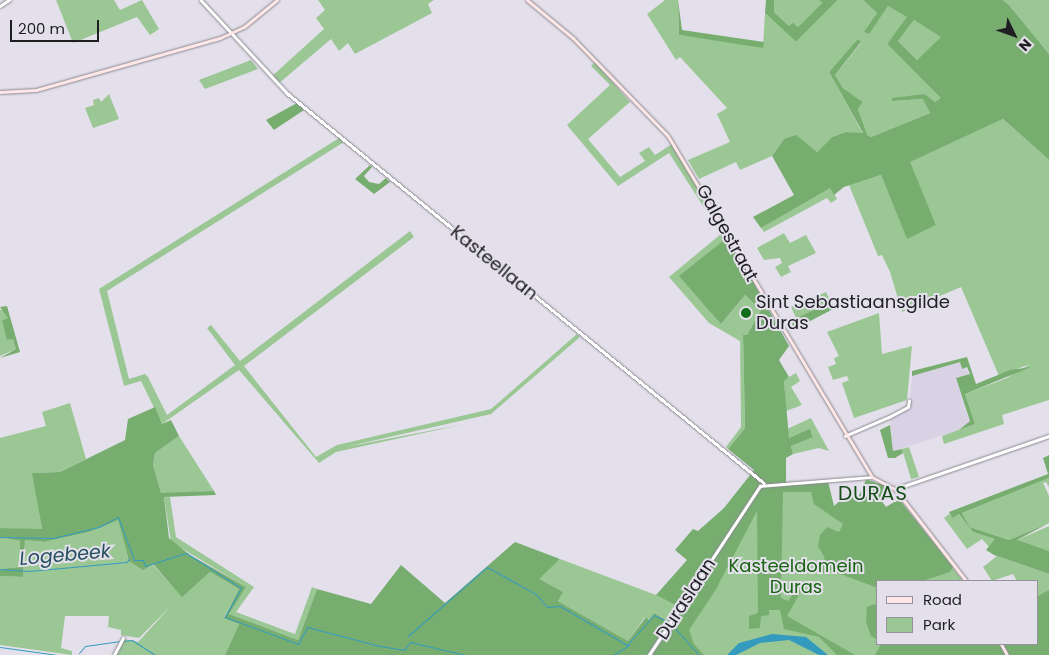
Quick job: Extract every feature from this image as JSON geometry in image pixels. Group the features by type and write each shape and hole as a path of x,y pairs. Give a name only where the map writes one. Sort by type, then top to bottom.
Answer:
{"street":[{"path":"0,6 9,0"},
{"name":"Kasteellaan","path":"201,0 230,35 287,93 764,483"},
{"path":"0,92 36,90 230,35 277,0"},
{"name":"Galgestraat","path":"527,0 573,38 668,136 845,436 872,476 895,489"},
{"path":"845,436 908,407 909,401"},
{"path":"965,580 895,489 1049,436"},
{"path":"764,483 872,476"},
{"name":"Duraslaan","path":"649,655 764,483"},
{"path":"114,655 123,638"}],"shaded area":[{"path":"960,361 970,374 956,379 970,422 959,430 893,451 890,418 909,408 912,376"}],"green space":[{"path":"56,0 114,0 120,10 142,0 159,29 150,35 137,17 73,43"},
{"path":"318,0 434,0 428,4 432,13 355,54 348,43 339,51 331,39 278,84 271,77 324,29 316,18 325,10"},
{"path":"665,0 678,0 679,35 763,47 765,13 796,42 838,0 863,0 877,13 865,32 868,34 888,6 908,17 887,44 942,98 935,102 925,94 892,101 924,99 930,113 871,137 866,135 858,109 863,102 843,88 835,75 861,43 858,40 829,72 863,134 846,132 832,137 817,152 784,139 772,156 740,170 736,162 699,179 688,160 730,142 717,114 727,108 680,57 676,60 647,14"},
{"path":"678,0 682,30 764,42 763,48 679,35"},
{"path":"766,0 774,0 774,12 789,26 793,23 798,27 822,3 819,0 838,0 796,42 765,13"},
{"path":"774,0 819,0 822,3 798,27 789,26 774,12"},
{"path":"863,0 1003,0 1009,5 1049,54 1049,160 1003,119 910,162 936,225 907,239 881,175 844,187 834,195 830,188 761,228 753,217 794,195 772,156 784,139 796,135 817,152 832,137 846,132 863,133 829,72 858,39 861,42 835,75 843,88 863,102 858,109 867,135 871,137 930,113 923,99 892,101 892,98 925,94 935,102 941,98 887,44 907,17 888,6 869,34 864,32 877,13","holes":["914,20 941,37 917,60 898,41"]},
{"path":"1003,0 1049,0 1049,54 1009,5"},
{"path":"914,20 942,37 917,60 898,41"},
{"path":"251,60 258,69 205,89 199,80"},
{"path":"595,62 630,102 588,139 620,177 645,161 639,153 649,147 655,155 672,144 728,237 721,324 745,295 761,310 747,335 743,335 745,428 728,449 726,447 741,427 740,341 709,323 669,277 721,234 669,153 618,186 567,125 610,85 591,66"},
{"path":"109,94 119,119 93,128 85,108 94,105 93,100 99,98 101,102"},
{"path":"297,103 304,110 274,130 266,120"},
{"path":"1003,119 1049,160 1049,400 1002,415 1004,424 944,444 942,436 975,424 965,394 1007,378 1030,364 999,376 961,287 902,312 890,272 882,255 878,256 849,185 881,175 907,238 936,225 909,162"},
{"path":"339,138 344,142 107,291 129,379 145,374 167,415 235,365 207,328 211,325 240,361 410,231 414,237 244,366 316,457 337,445 491,409 577,334 580,337 491,414 345,447 465,424 336,452 319,463 239,370 162,424 141,381 124,386 99,289"},
{"path":"370,165 372,167 364,176 369,182 379,184 386,178 390,182 374,194 355,179"},
{"path":"830,187 837,199 831,203 827,198 764,232 761,228"},
{"path":"784,233 790,243 806,235 816,253 788,266 791,272 781,277 775,267 782,263 780,258 764,260 757,248"},
{"path":"728,237 789,346 779,360 789,377 784,381 789,438 810,429 813,437 791,446 793,454 786,458 786,484 828,481 834,506 843,498 859,496 866,480 888,486 893,490 880,499 886,507 899,499 953,567 950,572 925,580 876,580 876,587 829,570 824,574 818,567 825,558 818,546 820,535 827,527 839,532 843,524 814,504 811,492 783,492 781,598 788,601 799,585 802,590 787,616 855,655 837,655 819,637 784,629 780,610 769,610 769,615 761,616 760,628 749,629 749,616 758,613 757,511 715,591 689,630 694,644 704,655 652,655 683,609 656,595 687,560 675,550 693,529 698,531 724,508 754,470 728,449 745,428 743,335 747,335 761,310 745,295 721,324 679,276"},
{"path":"826,292 831,302 796,318 791,307"},
{"path":"831,302 835,308 795,329 792,324 796,318"},
{"path":"7,306 20,352 0,358 16,349 13,339 7,340 2,320 8,318 0,307"},
{"path":"5,309 8,318 2,320 8,340 13,338 16,349 0,356 0,310"},
{"path":"879,313 882,354 912,346 907,400 854,418 842,383 849,380 847,376 833,380 828,367 836,364 834,358 839,356 827,332"},
{"path":"967,357 976,384 1010,370 1031,367 965,394 975,424 959,430 970,421 956,378 970,374 967,367 962,369 960,362 912,376 912,371"},
{"path":"796,373 800,381 791,387 802,405 786,411 784,380"},
{"path":"70,403 86,459 60,472 33,473 42,530 0,528 0,438 46,426 42,412"},
{"path":"155,407 162,424 171,420 179,436 155,453 153,465 161,493 214,491 216,495 164,497 169,538 190,555 246,587 229,614 298,640 317,589 371,604 401,565 445,603 515,542 560,559 539,579 563,592 558,601 628,641 646,617 649,620 654,613 669,622 647,655 225,655 239,624 224,618 239,589 210,572 182,597 153,564 143,570 129,561 118,520 89,532 44,542 25,540 23,577 0,576 0,569 19,567 20,541 0,537 0,528 42,529 32,473 60,472 125,440 128,419"},
{"path":"811,418 829,451 819,448 793,454 791,446 813,436 810,430 789,438 787,429"},
{"path":"890,425 893,451 902,449 903,453 895,458 888,458 880,430"},
{"path":"179,436 214,491 161,494 153,465 155,453"},
{"path":"909,447 919,477 911,479 902,449"},
{"path":"1049,455 1049,478 962,513 970,527 1009,540 1049,523 1017,540 1049,551 1049,574 994,555 986,550 995,539 973,532 959,514 952,518 949,512 1048,474 1043,458"},
{"path":"1049,478 1049,487 1046,482 1043,483 1049,496 1049,523 1009,540 970,527 962,513"},
{"name":"Kasteeldomein Duras","path":"867,479 889,488 892,491 880,499 886,507 929,537 962,580 876,580 876,645 1039,645 1039,580 1016,580 1013,574 991,580 983,567 997,556 1049,574 1049,655 653,655 760,491 818,482 833,508 843,498 859,496"},
{"path":"164,497 170,497 176,537 254,587 236,612 295,634 312,587 317,589 298,640 228,614 246,587 171,542"},
{"path":"949,514 952,517 959,514 973,532 996,539 989,547 982,539 967,549 944,518"},
{"path":"118,519 129,561 152,564 182,596 210,572 239,589 224,617 239,624 225,655 115,655 124,639 138,642 172,605 139,638 121,635 121,630 108,627 109,616 65,616 61,648 72,651 72,655 0,645 0,576 23,577 25,540 44,542 89,532"},
{"path":"1049,526 1049,551 1017,541 1012,546 1008,544"},
{"path":"0,537 20,541 19,567 0,569"},
{"path":"560,559 656,595 678,606 669,622 654,613 649,620 645,617 628,641 558,601 562,592 538,579"},
{"path":"1049,590 1049,655 1008,655 1003,645 1039,645 1039,595"},
{"path":"876,605 876,639 871,636 866,622 867,607"},
{"path":"880,645 1000,645 1005,655 875,655"}],"water":[{"path":"772,634 806,637 828,655 819,655 789,640 760,643 736,655 727,655 739,643"}],"waterway":[{"name":"Logebeek","path":"0,537 53,538 99,527 118,517 134,560 143,560 145,566 186,553 241,588 225,617 298,644 307,627 380,646 404,650 410,642 465,655"},
{"name":"Logebeek","path":"0,569 29,571 127,562 129,558"},
{"path":"408,636 487,567 536,594 547,607 560,606 627,645 654,615 668,622"},
{"path":"672,625 699,655"},
{"path":"124,641 132,640 155,655"},
{"path":"79,653 85,646 119,641"},
{"path":"613,655 629,645"},
{"path":"0,647 58,655"},
{"path":"63,655 70,655"}],"place":[{"name":"Sint Sebastiaansgilde Duras","path":"746,313"}],"district":[{"name":"DURAS","path":"873,493"}]}
